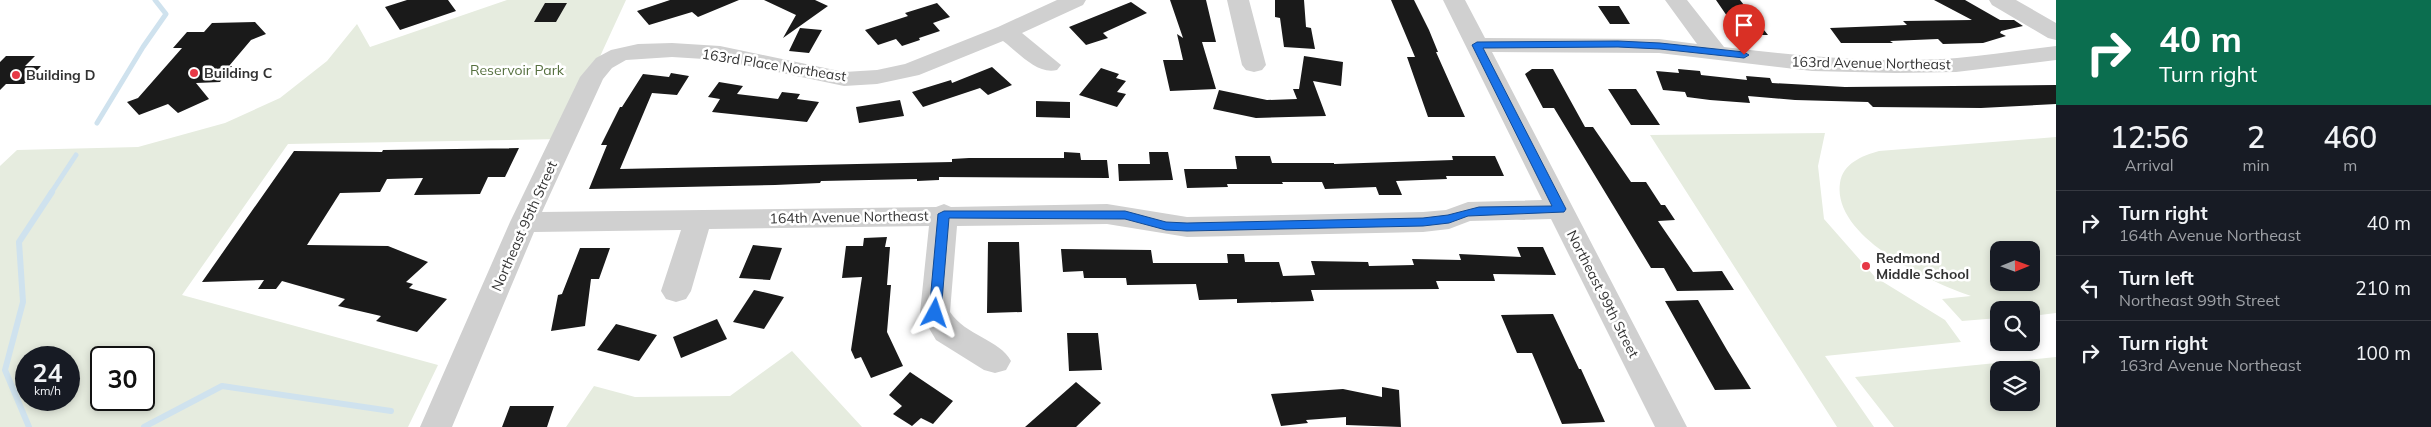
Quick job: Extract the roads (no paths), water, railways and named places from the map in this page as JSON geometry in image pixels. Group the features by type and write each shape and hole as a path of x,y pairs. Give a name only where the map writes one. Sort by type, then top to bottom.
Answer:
{"street":[{"name":"163rd Place Northeast","path":"638,52 672,50 720,53 844,78 877,77 911,70 1006,32 1075,0"},
{"path":"1238,0 1254,65"},
{"name":"Northeast 99th Street","path":"1454,0 1670,427"},
{"path":"1676,0 1715,51"},
{"path":"2000,0 2056,33"},
{"path":"1006,32 1049,65"},
{"name":"163rd Avenue Northeast","path":"1477,45 1618,44 1715,51 1812,64 1896,66 1956,65 2056,53"},
{"name":"Northeast 95th Street","path":"436,427 524,222 592,77 604,63 619,55 638,52"},
{"name":"164th Avenue Northeast","path":"524,222 698,221 944,214 1116,214 1166,226 1187,227 1423,222 1449,219 1475,212 1560,209"},
{"path":"944,214 935,313 947,332 995,360"},
{"path":"676,291 698,221"}],"waterway":[{"path":"97,123 143,47 166,14 155,0"},
{"path":"51,193 76,155"},
{"path":"29,427 5,370 23,302 19,242 52,192"},
{"path":"144,427 222,386 391,411"}],"place":[{"name":"Building C","path":"194,73"},
{"name":"Building D","path":"16,75"},
{"name":"Redmond Middle School","path":"1866,266"}],"park label":[{"name":"Reservoir Park","path":"517,70"}]}
